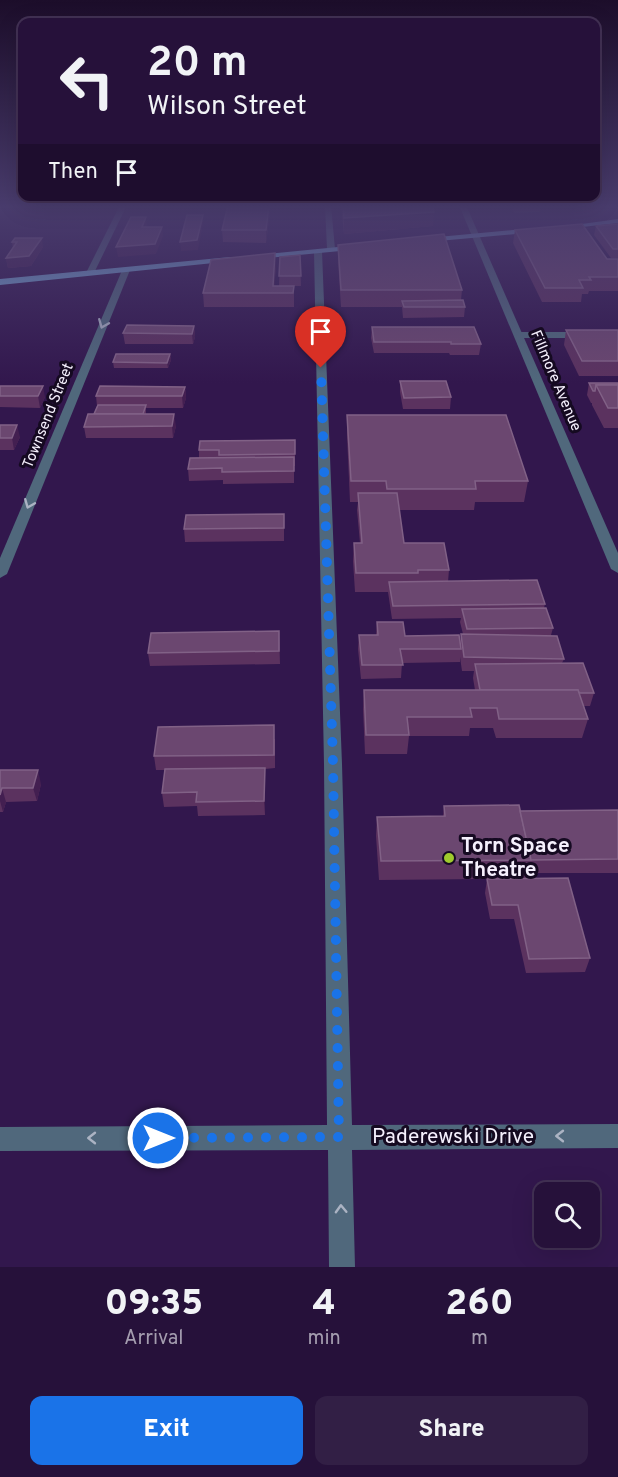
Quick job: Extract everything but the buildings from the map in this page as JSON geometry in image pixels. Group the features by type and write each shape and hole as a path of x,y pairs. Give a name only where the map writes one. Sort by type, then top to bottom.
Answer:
{"main road":[{"path":"0,282 184,264"}],"street":[{"path":"90,273 94,264"},
{"path":"324,264 342,1267"},
{"name":"Fillmore Avenue","path":"487,264 618,569"},
{"name":"Townsend Street","path":"0,574 126,270"},
{"path":"519,335 618,335"},
{"name":"Paderewski Drive","path":"0,1139 618,1136"}],"place":[{"name":"Torn Space Theatre","path":"449,858"}],"route":[{"path":"158,1138 339,1137 333,764 321,368"}]}
